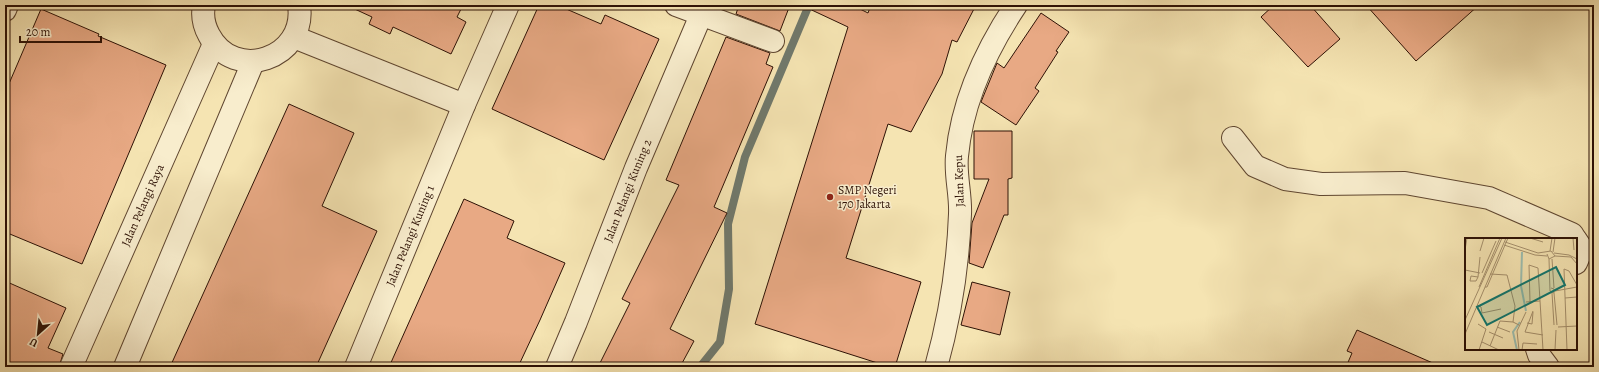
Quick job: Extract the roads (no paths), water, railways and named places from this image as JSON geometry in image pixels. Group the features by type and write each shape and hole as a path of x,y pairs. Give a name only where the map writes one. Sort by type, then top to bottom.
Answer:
{"street":[{"path":"5,10 7,5"},
{"path":"200,6 205,27 214,44 224,53 238,60 252,62 269,58 283,50 294,37 299,22 299,5"},
{"name":"Jalan Pelangi Kuning 1","path":"356,367 464,105 508,5"},
{"path":"676,5 773,42"},
{"name":"Jalan Kepu","path":"936,367 943,342 957,265 960,212 957,157 964,116 978,72 1002,26 1016,5"},
{"name":"Jalan Pelangi Kuning 2","path":"557,367 636,168 701,15"},
{"path":"294,37 464,105"},
{"name":"Jalan Pelangi Raya","path":"70,367 214,44"},
{"path":"125,367 252,62"},
{"path":"1233,138 1255,166 1286,179 1321,184 1405,183 1489,198 1572,234 1575,238"},
{"path":"1577,242 1582,249 1577,261"},
{"path":"1537,350 1539,355 1548,367"}],"waterway":[{"path":"700,367 720,342 729,289 728,224 745,157 809,5"}],"place":[{"name":"SMP Negeri 170 Jakarta","path":"830,197"}]}
